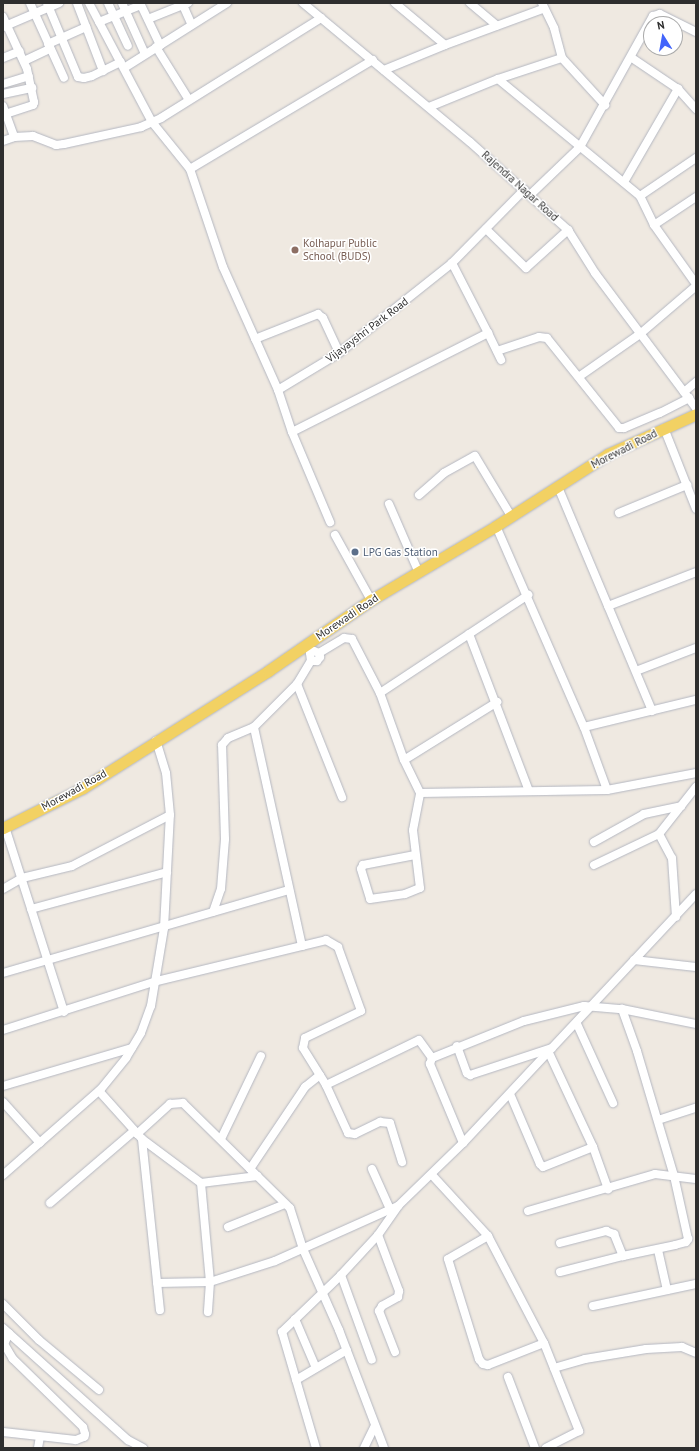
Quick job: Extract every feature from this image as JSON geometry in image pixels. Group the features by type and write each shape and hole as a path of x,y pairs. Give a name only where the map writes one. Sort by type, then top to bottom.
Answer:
{"main road":[{"name":"Morewadi Road","path":"4,828 83,788 233,692 307,650 371,600 419,573 496,526 608,454 696,414"}],"street":[{"path":"30,3 64,78"},
{"path":"5,26 34,14 48,5 59,3"},
{"path":"77,3 103,71"},
{"path":"89,3 152,122 190,169 223,267 278,390 292,432 330,522"},
{"path":"108,3 128,46"},
{"path":"122,3 145,54"},
{"name":"Rajendra Nagar Road","path":"303,3 429,107 527,192 568,230 595,273 696,408"},
{"path":"395,3 445,45"},
{"path":"470,3 497,26"},
{"path":"99,22 140,4 148,19 158,46 189,100"},
{"path":"148,19 184,4 191,23"},
{"path":"48,5 78,76 84,78 123,65 145,54 191,23 223,4"},
{"path":"384,70 497,26 543,6 554,28 562,58 605,105"},
{"name":"Vijayayshri Park Road","path":"278,390 339,353 452,263 527,192 580,147 656,14 696,32"},
{"path":"3,17 5,26 20,51 32,88 33,105 4,110 14,137"},
{"path":"3,141 14,137 33,136 56,145 133,130 152,122 189,100 321,18"},
{"path":"24,61 62,38 86,27"},
{"path":"3,58 20,51"},
{"path":"429,107 498,80 562,58"},
{"path":"632,58 678,89 696,109"},
{"path":"190,169 373,60"},
{"path":"3,84 29,76"},
{"path":"498,80 640,196 654,225 696,285 640,334 580,376"},
{"path":"3,94 32,88"},
{"path":"624,182 678,89"},
{"path":"640,196 696,158"},
{"path":"654,225 696,197"},
{"path":"486,230 526,268 568,230"},
{"path":"452,263 501,360"},
{"path":"255,339 318,314 323,318 339,353"},
{"path":"292,432 488,333"},
{"path":"497,351 543,336 580,376 614,425 619,428 624,428 646,419 686,395 696,382"},
{"path":"664,428 696,509"},
{"path":"419,495 444,473 475,456 511,516"},
{"path":"619,513 687,485"},
{"path":"558,487 652,711"},
{"path":"389,504 419,573"},
{"path":"496,526 528,595 584,727 607,790"},
{"path":"335,535 371,600"},
{"path":"608,606 696,572"},
{"path":"380,693 528,595"},
{"path":"469,634 497,702 529,791"},
{"path":"311,661 307,650 319,653 349,637 380,693 404,760 420,793 413,830 420,888 405,894 370,899 361,869 363,865 415,855"},
{"path":"636,671 696,648"},
{"path":"311,661 318,660 319,653"},
{"path":"212,912 221,890 226,839 222,745 228,738 254,727 297,684 311,661"},
{"path":"297,684 342,797"},
{"path":"584,727 696,700"},
{"path":"404,760 497,702"},
{"path":"254,727 302,946"},
{"path":"3,1175 98,1091 132,1048 148,1013 157,981 164,928 170,815 166,773 156,740"},
{"path":"420,793 607,790 696,773"},
{"path":"594,865 659,834 696,787"},
{"path":"594,842 644,814 682,806"},
{"path":"3,889 22,878 72,866 170,815"},
{"path":"4,828 22,878 64,1012"},
{"path":"659,834 672,858 676,917"},
{"path":"31,909 167,872"},
{"path":"3,973 164,928 212,912 290,890"},
{"path":"316,1448 282,1332 323,1295 342,1275 378,1235 398,1206 432,1175 577,1024 696,894"},
{"path":"3,1030 64,1012 157,981 326,940 338,947 361,1008 358,1013 303,1040 304,1048 326,1086 348,1133 355,1134 380,1122 390,1123 402,1162"},
{"path":"634,960 696,967"},
{"path":"463,1143 430,1064 432,1058 457,1046 524,1021 594,1005 696,1024"},
{"path":"560,1272 623,1256 658,1250 686,1242 688,1239 674,1176 658,1120 622,1009"},
{"path":"577,1024 613,1103"},
{"path":"326,1086 419,1040 432,1058"},
{"path":"457,1046 470,1075 551,1051"},
{"path":"3,1086 132,1048"},
{"path":"551,1051 593,1146 608,1189"},
{"path":"220,1139 261,1056"},
{"path":"250,1169 305,1087 320,1075"},
{"path":"98,1091 138,1134 201,1183 258,1176"},
{"path":"510,1094 540,1164 543,1167 593,1146"},
{"path":"3,1102 40,1143"},
{"path":"50,1203 138,1134 170,1104 178,1102 188,1107 258,1176 285,1204 293,1215 304,1249 347,1350 384,1448"},
{"path":"658,1120 696,1108"},
{"path":"138,1134 160,1310"},
{"path":"372,1169 390,1209"},
{"path":"528,1211 608,1189 655,1174 696,1179"},
{"path":"432,1175 488,1236 544,1343 579,1431 546,1448"},
{"path":"201,1183 210,1282 208,1312"},
{"path":"228,1228 285,1204"},
{"path":"156,1283 210,1282 304,1249 398,1206"},
{"path":"560,1243 606,1231 614,1234 623,1256"},
{"path":"378,1235 399,1290 398,1297 382,1306 379,1311 395,1352"},
{"path":"488,1236 448,1259 479,1360 483,1364 488,1365 544,1343"},
{"path":"658,1250 667,1290"},
{"path":"342,1275 372,1360"},
{"path":"593,1306 696,1284"},
{"path":"3,1304 39,1340 99,1390"},
{"path":"295,1319 316,1368"},
{"path":"3,1432 76,1440 86,1434 83,1427 13,1359 4,1344 6,1330"},
{"path":"6,1330 128,1440 143,1448"},
{"path":"554,1368 585,1359 674,1347 696,1353"},
{"path":"296,1380 347,1350"},
{"path":"508,1377 534,1448"},
{"path":"364,1448 376,1425"},
{"path":"38,1448 40,1437"}],"place":[{"name":"Kolhapur Public School (BUDS)","path":"295,250"},
{"name":"LPG Gas Station","path":"355,552"}]}
